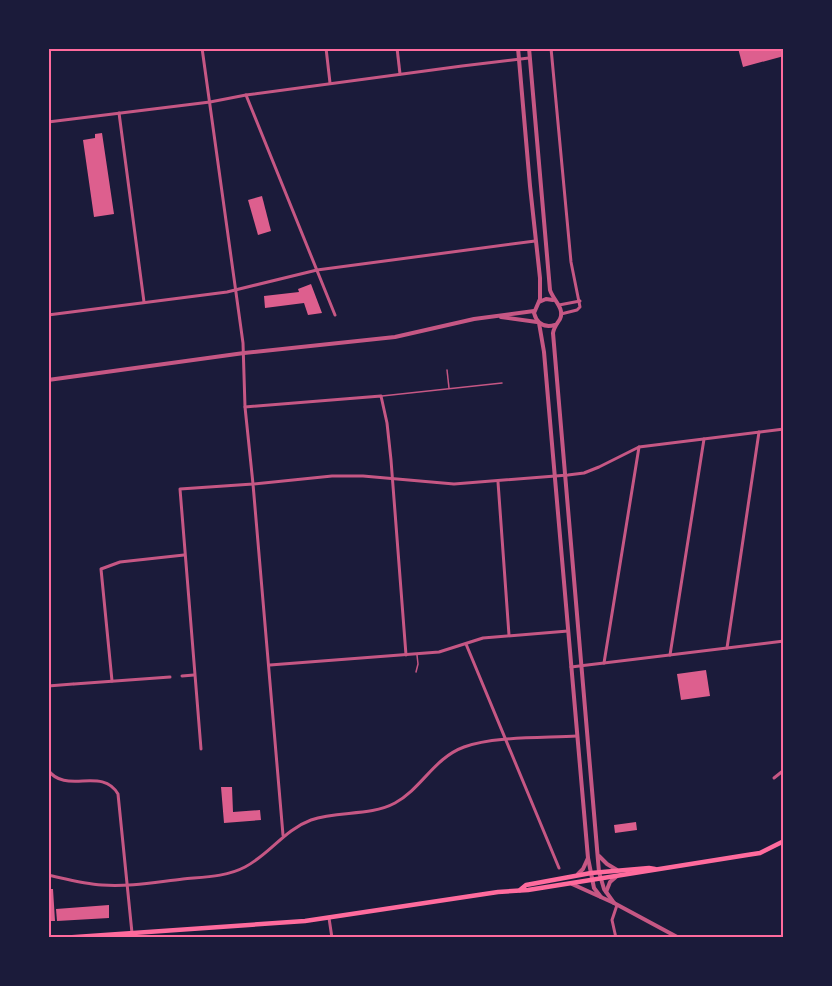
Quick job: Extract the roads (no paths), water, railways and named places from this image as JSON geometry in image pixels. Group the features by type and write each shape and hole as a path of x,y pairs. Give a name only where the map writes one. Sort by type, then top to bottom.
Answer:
{"main road":[{"path":"61,938 329,918 528,890 591,873 655,869 759,853 784,841"},
{"path":"571,880 600,879 617,873"}],"street":[{"path":"202,48 244,353 245,407 270,665 283,835"},
{"path":"326,48 330,83"},
{"path":"397,48 400,74"},
{"path":"518,48 540,278 538,303 534,311 543,342 588,858 592,880 596,892 601,897"},
{"path":"529,48 550,290 553,300"},
{"path":"551,48 571,262 580,301 580,307 577,310 561,314"},
{"path":"48,122 529,58"},
{"path":"246,95 335,315"},
{"path":"119,113 144,302"},
{"path":"48,315 235,290 316,270 535,241"},
{"path":"538,303 546,299 553,300 559,305 561,314 553,333 599,872 606,893 616,904"},
{"path":"559,305 580,301"},
{"path":"48,380 244,353 395,337 458,322 534,311"},
{"path":"494,317 538,322 545,326 556,324"},
{"path":"245,407 381,396 387,423 406,655"},
{"path":"201,749 180,489 332,476 363,476 454,484 498,482 584,473 639,447 784,429"},
{"path":"727,648 759,432"},
{"path":"670,655 704,439"},
{"path":"604,663 639,447"},
{"path":"498,482 509,635"},
{"path":"112,681 101,569 120,562 184,555"},
{"path":"270,665 438,652 483,638 568,631"},
{"path":"571,667 784,641"},
{"path":"465,644 559,868"},
{"path":"182,676 194,675"},
{"path":"48,686 170,676"},
{"path":"48,875 101,885 128,885 232,873 259,859 283,835 301,824 317,818 390,806 412,791 437,763 452,752 473,744 577,736"},
{"path":"48,770 57,779 64,781 101,780 110,783 115,788 120,801 132,933"},
{"path":"774,778 784,770"},
{"path":"581,786 592,784"},
{"path":"599,856 617,873 606,893"},
{"path":"588,858 583,869 571,880 679,938"},
{"path":"616,904 612,920 616,938"},
{"path":"329,918 332,938"}],"lane":[{"path":"447,370 449,389"},
{"path":"381,396 502,383"},
{"path":"416,672 417,654"}]}
